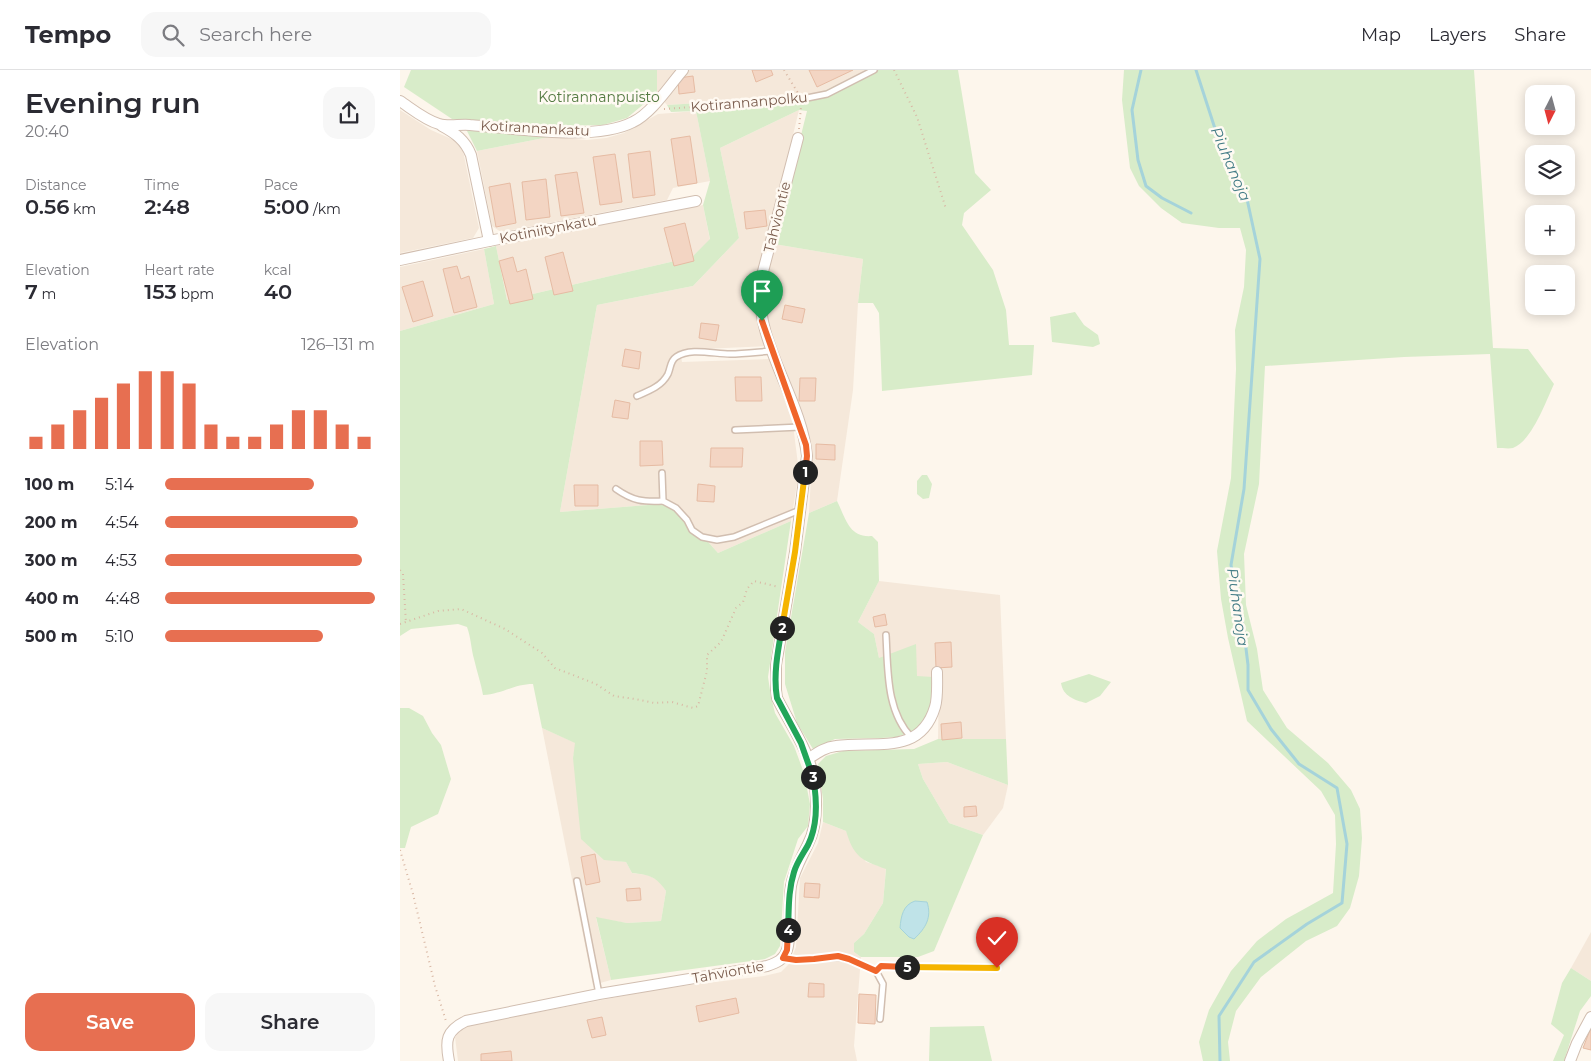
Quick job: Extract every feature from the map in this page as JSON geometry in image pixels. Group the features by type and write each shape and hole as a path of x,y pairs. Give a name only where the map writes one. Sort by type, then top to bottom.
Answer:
{"street":[{"name":"Kotirannankatu","path":"400,101 429,120 441,125 465,124 561,132 602,131 631,124 640,118 683,70"},
{"path":"441,125 452,131 467,146 473,165 489,240"},
{"name":"Tahviontie","path":"450,1033 457,1026 478,1017 599,994 767,966 775,964 783,958 787,950 788,903 794,871 808,844 816,816 815,784 808,759 777,698 776,690 779,644 789,590 807,456 806,445 800,427 762,321 759,294 761,279 798,138"},
{"name":"Kotiniitynkatu","path":"400,260 489,240 696,201"},
{"path":"808,759 818,752 836,746 879,745 901,742 912,738 923,730 930,720 936,705 937,672"},
{"path":"1570,1061 1577,1042 1591,1017"},
{"path":"449,1061 447,1042 450,1033"}],"lane":[{"name":"Kotirannanpolku","path":"802,100 827,94 874,70"},
{"path":"637,396 662,382 668,373 672,360 678,355 689,353 729,354 773,351"},
{"path":"735,430 800,427"},
{"path":"662,473 663,501"},
{"path":"616,489 629,498 645,502 663,501 676,508 687,520 692,530 702,537 717,540 734,537 800,510"},
{"path":"886,635 889,683 896,716 903,729 912,738"},
{"path":"577,881 599,994"},
{"path":"783,958 805,960 838,956 876,971 883,984 880,1019"}],"path":[{"path":"784,70 802,100 798,138"},
{"path":"894,70 917,117 946,209"},
{"name":"Kotirannanpolku","path":"648,110 802,100"},
{"path":"400,570 403,574 406,623"},
{"path":"400,624 438,611 461,609 505,630 542,653 555,668 596,684 614,696 654,703 672,702 692,708 698,706 707,671 707,655 721,642 736,608 742,602 747,589 754,581 789,590"},
{"path":"400,850 413,894 435,986 450,1033"},
{"path":"876,971 881,966 997,968"}],"shaded area":[{"path":"657,70 868,70 820,93 796,97 667,105 657,93"},
{"path":"400,110 431,130 454,140 463,151 479,228 473,238 400,253"},
{"path":"799,110 753,302 769,346 680,350 682,362 772,359 793,425 799,472 791,521 718,553 673,503 560,512 597,305 693,286 739,238 720,148"},
{"path":"696,111 710,181 673,188 667,200 501,232 492,226 477,151 549,137 587,140 606,138 624,133 658,114"},
{"path":"703,205 710,240 692,257 507,300 496,246"},
{"path":"774,244 863,259 858,303 853,390 837,501 809,513 812,459 762,304"},
{"path":"484,249 494,304 400,331 400,267"},
{"path":"879,581 1000,595 1006,739 938,739 939,677 917,677 879,658 874,634 858,622"},
{"path":"542,728 576,743 573,758 604,859 626,862 632,873 648,875 659,881 666,891 661,921 627,923 596,918 611,980 593,985"},
{"path":"947,762 1008,785 1003,808 983,835 949,823 923,779 918,764"},
{"path":"823,822 846,831 866,862 886,868 883,903 864,934 854,943 854,952 861,957 854,1046 857,1061 458,1061 455,1037 459,1029 472,1025 659,989 764,976 781,972 789,964 796,947 800,878 818,843"},
{"path":"1591,932 1591,981 1571,968"}],"green space":[{"name":"Kotirannanpuisto","path":"411,70 657,70 657,93 627,118 603,125 561,126 452,119 404,87"},
{"path":"868,70 958,70 975,173 991,190 964,213 962,225 993,270 1006,310 1009,345 1034,345 1032,375 882,391 879,313 873,303 858,303 863,259 774,244 807,111 799,110 720,148 739,238 693,286 597,305 560,512 673,503 718,553 791,521 768,677 775,713 794,746 804,773 810,804 808,826 798,839 784,882 780,946 775,954 765,959 611,980 596,917 627,923 661,921 666,891 652,877 632,873 626,862 604,860 581,839 573,758 575,743 542,728 533,684 526,684 483,695 467,627 458,624 411,629 400,636 400,331 494,304 484,249 496,246 507,300 692,257 710,239 703,205 710,181 696,111 671,112 667,105 796,97 820,93"},
{"path":"1124,70 1474,70 1493,348 1528,349 1554,384 1538,420 1520,444 1513,448 1497,448 1490,354 1404,357 1265,366 1259,484 1244,554 1246,605 1257,649 1263,690 1287,728 1328,763 1351,790 1360,809 1362,838 1359,876 1350,908 1337,926 1306,941 1261,977 1236,1011 1228,1042 1230,1061 1203,1061 1199,1042 1209,1010 1231,971 1257,941 1286,919 1333,893 1336,844 1335,815 1321,791 1247,721 1221,599 1217,551 1231,478 1236,369 1235,330 1244,287 1246,250 1240,228 1219,228 1182,223 1161,208 1139,186 1130,168 1122,100"},
{"path":"466,129 549,137 477,151"},
{"path":"1075,312 1084,325 1098,335 1100,344 1093,347 1052,342 1050,317"},
{"path":"922,475 927,475 932,484 929,498 923,499 917,494 917,481"},
{"path":"837,501 853,531 864,536 872,536 878,542 879,581 858,622 874,634 879,658 916,644 917,676 933,677 930,709 922,725 914,731 896,737 835,739 813,749 797,723 785,684 785,652 809,513"},
{"path":"1089,674 1111,682 1100,696 1086,703 1073,699 1064,691 1061,683"},
{"path":"400,708 409,708 423,716 441,745 451,779 438,814 411,827 405,848 400,848"},
{"path":"938,739 1006,739 1008,785 947,762 918,764 923,779 949,823 983,835 934,951 918,957 861,957 854,952 854,943 864,934 883,903 886,869 864,860 852,847 846,831 823,822 823,799 818,764 826,756 843,751 914,749"},
{"path":"1571,968 1591,981 1591,996 1580,1011 1564,1061 1553,1061 1564,1035 1551,1024 1562,983"},
{"path":"984,1026 992,1061 929,1061 930,1027"}],"water":[{"path":"915,901 927,902 929,913 925,926 914,939 909,937 900,928 903,911"}],"building":[{"path":"752,70 771,70 773,75 756,82"},
{"path":"809,70 853,70 817,87"},
{"path":"693,76 695,92 679,94 678,78"},
{"path":"690,136 697,183 678,186 671,139"},
{"path":"650,151 655,195 633,198 628,154"},
{"path":"615,154 622,202 600,205 593,157"},
{"path":"577,172 584,213 561,216 555,175"},
{"path":"546,179 550,217 526,220 522,182"},
{"path":"510,183 516,223 496,227 489,187"},
{"path":"765,210 767,226 746,229 744,212"},
{"path":"685,223 694,261 674,266 664,228"},
{"path":"563,252 573,291 554,295 545,257"},
{"path":"513,257 517,272 526,269 533,299 510,304 499,261"},
{"path":"457,266 461,279 469,276 477,307 454,313 443,269"},
{"path":"423,281 433,316 413,322 402,287"},
{"path":"785,305 805,309 802,323 782,319"},
{"path":"701,323 719,325 716,341 699,338"},
{"path":"625,349 641,352 639,369 622,366"},
{"path":"735,377 761,377 762,401 736,401"},
{"path":"800,378 816,378 815,401 799,401"},
{"path":"615,400 630,403 628,419 612,417"},
{"path":"640,441 662,441 663,465 640,466"},
{"path":"816,444 835,445 835,460 816,459"},
{"path":"711,448 743,448 742,467 710,467"},
{"path":"698,484 715,486 714,502 697,501"},
{"path":"574,485 598,485 598,506 575,506"},
{"path":"885,614 887,625 875,627 873,617"},
{"path":"951,642 952,667 936,668 935,643"},
{"path":"961,722 962,738 942,740 941,724"},
{"path":"976,806 977,816 964,817 964,807"},
{"path":"595,854 600,882 586,885 581,857"},
{"path":"805,883 820,884 819,898 804,897"},
{"path":"640,888 641,900 627,901 626,889"},
{"path":"809,983 824,984 824,997 808,997"},
{"path":"859,994 876,995 875,1024 858,1023"},
{"path":"736,998 739,1013 699,1022 696,1006"},
{"path":"602,1017 606,1035 592,1038 587,1020"},
{"path":"1591,1030 1591,1050 1583,1048"},
{"path":"511,1051 512,1061 481,1061 481,1054"}],"waterway":[{"path":"1141,70 1132,110 1138,160 1146,186 1162,198 1191,213"},
{"name":"Piuhanoja","path":"1196,70 1219,141 1247,199 1260,259 1244,489 1231,565 1244,632 1248,665 1248,690 1271,729 1299,764 1337,788 1347,844 1342,903 1307,924 1254,962 1219,1016 1220,1061"}],"route":[{"path":"762,321 800,427 806,445 807,456 795,552 776,665 776,690 777,698 801,743 812,771 815,784 816,816 808,844 794,871 788,903 787,950 783,958 796,960 838,956 876,971 881,966 997,968"}]}
